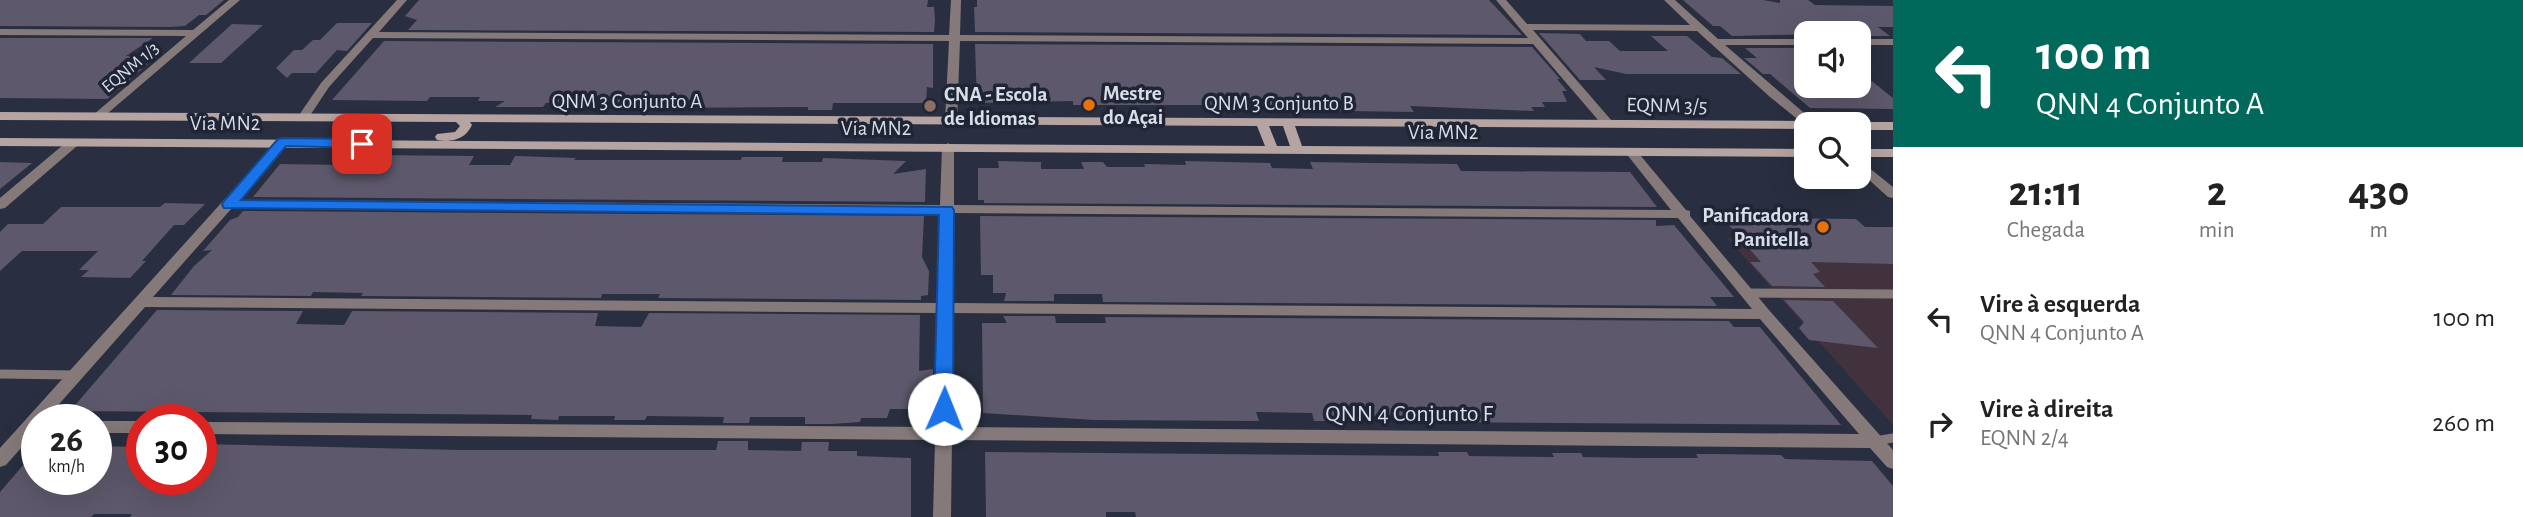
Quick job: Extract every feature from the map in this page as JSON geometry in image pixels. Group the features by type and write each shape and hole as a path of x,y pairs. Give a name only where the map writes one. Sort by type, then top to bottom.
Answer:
{"main road":[{"path":"0,116 97,117"},
{"name":"EQNM 1/3","path":"97,117 303,118"},
{"name":"QNM 3 Conjunto A","path":"303,118 951,121"},
{"path":"264,142 329,137 451,137 460,134 466,127 460,119"},
{"path":"493,145 485,138 499,125 624,126 678,120"},
{"name":"QNM 3 Conjunto B","path":"951,121 1608,124"},
{"path":"1261,122 1272,149"},
{"path":"1288,122 1297,150"},
{"name":"EQNM 3/5","path":"1608,124 1794,125"},
{"path":"1871,126 1893,126"},
{"name":"Via MN2","path":"0,142 1794,153"},
{"path":"1871,153 1893,153"}],"street":[{"name":"EQNM 1/3","path":"97,117 235,0"},
{"path":"303,118 325,85 402,0"},
{"path":"951,121 956,0"},
{"name":"EQNM 3/5","path":"1501,0 1608,124"},
{"name":"EQNM 3/5","path":"1669,0 1794,113"},
{"path":"1524,27 1699,28"},
{"path":"0,32 196,33"},
{"path":"371,35 1536,41"},
{"path":"1714,42 1794,42"},
{"path":"1871,42 1893,43"},
{"path":"52,404 283,142"},
{"path":"0,205 73,143"},
{"path":"942,517 948,147"},
{"path":"1631,152 1764,314 1893,463"},
{"path":"1871,175 1893,194"},
{"path":"230,205 1685,215"},
{"path":"142,302 1764,314"},
{"name":"QNN 4 Conjunto F","path":"217,428 1874,441"},
{"path":"0,460 21,439"}],"lane":[{"path":"1747,293 1893,294"},
{"path":"0,374 75,375"},
{"path":"1874,441 1893,438"}],"shaded area":[{"path":"1893,236 1893,425 1727,238"}],"building":[{"path":"0,0 224,0 206,15 199,15 185,26 170,27 0,26"},
{"path":"419,0 928,0 927,7 934,7 935,20 934,32 408,30 417,20 405,16"},
{"path":"977,0 1489,0 1522,35 975,32 974,7 977,7"},
{"path":"1683,0 1763,0 1780,3 1780,0 1808,0 1815,5 1893,6 1893,27 1878,27 1890,36 1871,36 1871,21 1794,21 1794,35 1732,36 1720,26 1713,26"},
{"path":"337,23 372,23 347,51 337,50 316,73 292,73 287,78 276,68 294,50 302,50 313,40 320,40"},
{"path":"232,24 263,25 221,63 189,63"},
{"path":"1539,33 1580,34 1586,41 1609,41 1620,51 1668,51 1651,36 1687,36 1712,57 1722,58 1741,74 1626,74 1594,67 1606,80 1580,80"},
{"path":"0,38 153,38 126,56 157,56 107,99 0,98"},
{"path":"384,41 933,44 933,88 927,87 926,103 833,103 832,110 808,110 808,107 663,108 664,102 570,102 546,103 543,107 495,107 505,101 478,101 480,97 430,97 427,101 332,100"},
{"path":"975,44 1532,47 1560,79 1557,79 1567,91 1562,91 1567,102 1542,102 1545,107 1531,107 1534,111 1410,106 1414,112 1284,110 1265,105 1073,105 1073,101 977,103"},
{"path":"1745,48 1794,48 1794,94 1770,74 1763,74 1744,58 1757,58"},
{"path":"1871,80 1893,98 1893,109 1810,108 1798,98 1871,98"},
{"path":"474,156 469,165 510,165 515,156 576,158 574,160 741,160 742,157 783,157 782,162 822,162 823,158 906,161 893,174 926,169 925,202 253,197 280,164 344,165 350,157"},
{"path":"998,161 1041,162 1041,169 1084,169 1081,162 1103,162 1107,167 1145,167 1144,164 1186,165 1185,161 1270,163 1272,168 1313,169 1310,162 1457,164 1461,171 1630,172 1657,207 984,203 984,200 978,200 978,168 999,168"},
{"path":"0,162 32,163 0,189"},
{"path":"165,203 205,204 184,225 174,225 130,278 81,277 89,270 79,270 98,251 22,251 0,271 0,232 8,224 43,224 61,207 160,207"},
{"path":"243,211 924,216 922,257 929,271 928,295 921,296 921,300 658,298 660,294 602,294 601,298 361,296 363,293 313,292 311,296 171,295 194,266 212,250 203,251 230,220"},
{"path":"980,216 1656,220 1656,226 1674,225 1734,297 1710,297 1717,306 1103,302 1102,294 1054,294 1054,301 1004,301 1006,293 993,293 993,275 981,275"},
{"path":"1763,218 1856,219 1865,227 1893,227 1893,264 1811,262 1820,272 1813,274 1825,287 1772,286 1750,262 1761,262 1728,224 1769,225"},
{"path":"1784,300 1833,301 1878,348 1809,340 1799,328 1804,322"},
{"path":"157,310 303,311 296,324 344,325 352,311 598,313 595,326 641,327 649,313 920,315 919,371 933,369 933,387 917,387 916,409 890,409 887,418 861,418 860,422 832,424 805,424 805,417 750,417 749,423 723,423 724,417 647,416 645,420 614,420 615,416 559,416 558,420 531,419 532,415 217,412 217,404 126,404 126,411 112,411 112,404 76,404"},
{"path":"1003,316 1055,316 1056,323 1106,323 1105,317 1729,321 1734,327 1760,327 1841,425 1425,422 1422,416 1368,416 1370,421 1314,421 1312,413 1256,412 1259,421 1094,420 983,413 982,323 1007,323"},
{"path":"718,441 748,441 748,450 801,451 802,442 829,442 828,451 857,451 857,456 911,458 911,517 130,517 132,514 94,514 91,517 0,517 0,492 21,468 21,495 112,495 112,446 126,447 126,495 217,495 217,444 461,450 716,450"},
{"path":"985,452 1439,456 1438,452 1467,452 1469,456 1554,457 1552,453 1581,453 1583,457 1641,458 1698,458 1696,454 1715,454 1872,461 1893,486 1893,517 1136,517 1135,512 1106,512 1106,517 986,517"}],"place":[{"name":"Mestre do Açai","path":"1089,105"},
{"name":"CNA - Escola de Idiomas","path":"930,106"},
{"name":"Panificadora Panitella","path":"1823,227"}],"route":[{"path":"362,144 283,142 230,205 947,210 944,409"}]}
